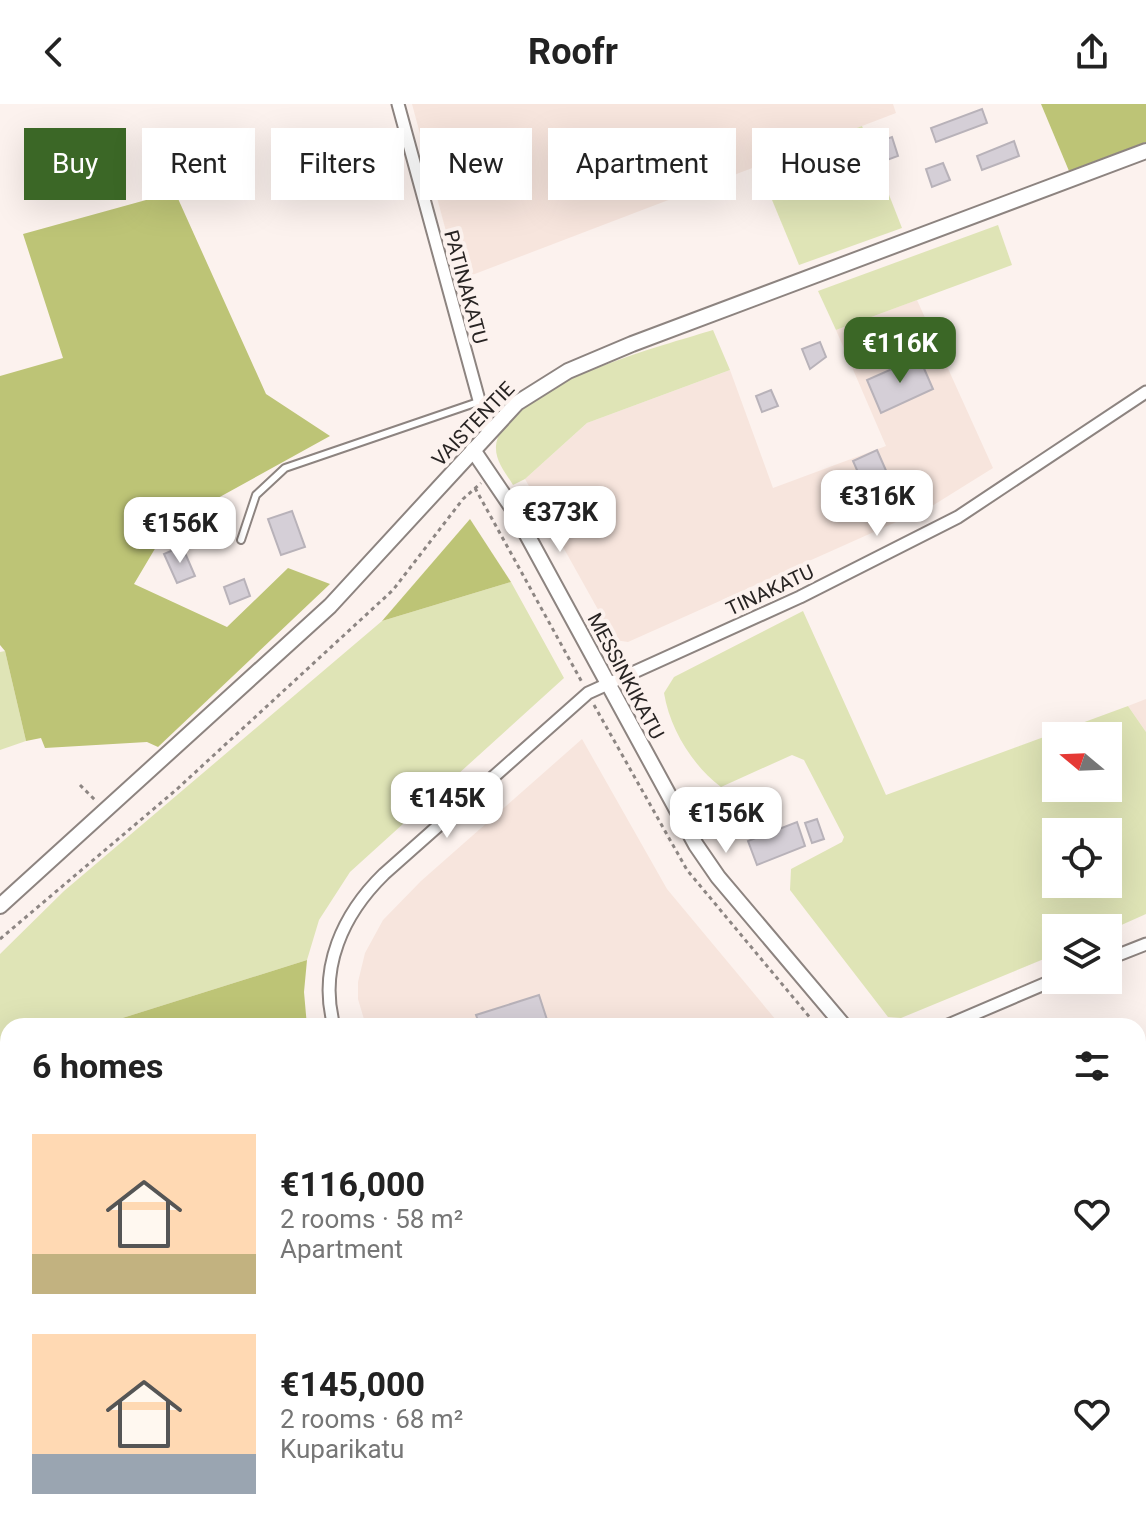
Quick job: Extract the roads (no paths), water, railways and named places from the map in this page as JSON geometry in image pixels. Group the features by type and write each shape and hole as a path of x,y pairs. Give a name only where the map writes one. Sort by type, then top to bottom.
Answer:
{"street":[{"name":"PATINAKATU","path":"398,104 488,433"},
{"name":"VAISTENTIE","path":"0,906 330,606 517,403 568,371 1146,151"},
{"name":"TINAKATU","path":"333,1018 330,974 335,947 353,906 588,693 800,597 958,517 1146,392"},
{"name":"MESSINKIKATU","path":"473,450 492,475 696,845 718,877 837,1018"},
{"path":"1122,953 1146,944"},
{"path":"965,1018 1042,985"}],"lane":[{"path":"241,540 256,495 285,468 478,402"}]}
